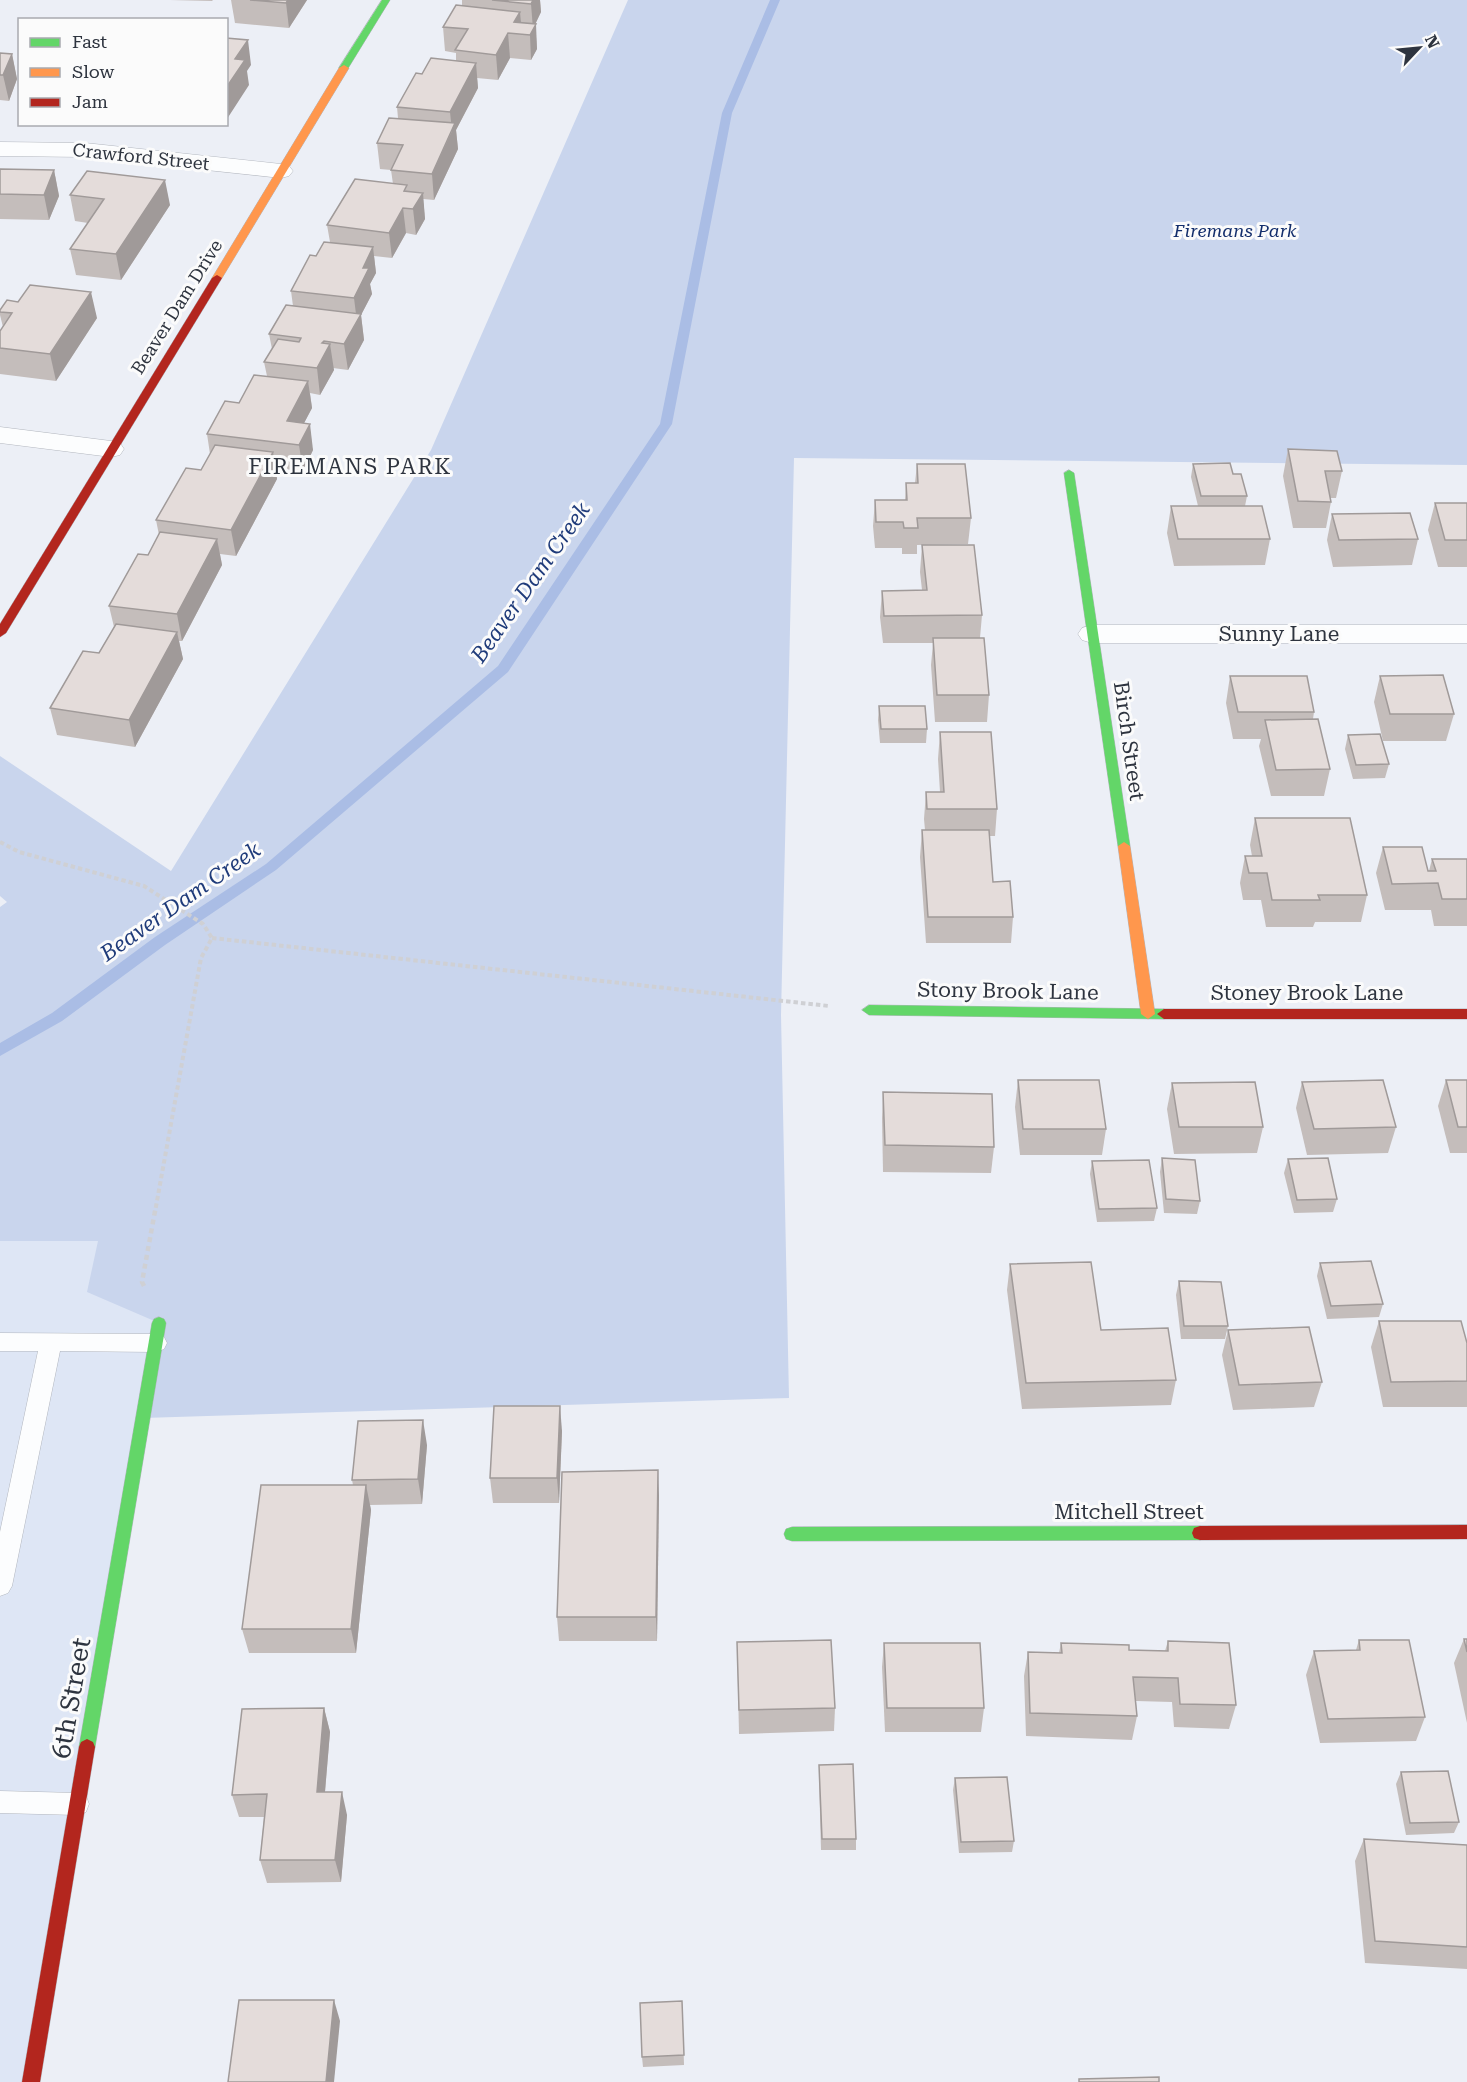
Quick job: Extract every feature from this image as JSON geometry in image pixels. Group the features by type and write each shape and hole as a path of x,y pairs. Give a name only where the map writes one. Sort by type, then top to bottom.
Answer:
{"street":[{"name":"Beaver Dam Drive","path":"0,633 386,0"},
{"name":"Crawford Street","path":"0,148 86,150 281,171"},
{"path":"0,435 111,448"},
{"name":"Birch Street","path":"1069,473 1148,1014"},
{"name":"Sunny Lane","path":"1092,634 1467,634"},
{"name":"Stony Brook Lane","path":"869,1010 1148,1014"},
{"name":"Stoney Brook Lane","path":"1148,1014 1467,1014"},
{"name":"6th Street","path":"31,2082 157,1333"},
{"name":"Mitchell Street","path":"792,1534 1467,1532"}],"lane":[{"path":"0,1342 51,1342 157,1333"},
{"path":"0,1586 51,1342"},
{"path":"0,1802 77,1804"}],"path":[{"path":"0,842 19,852 144,886 204,924 212,938"},
{"path":"212,938 869,1010"},
{"path":"157,1333 142,1282 201,958 212,938"}],"shaded area":[{"path":"0,1241 98,1241 159,1323 31,2082 0,2082"}],"green space":[{"name":"Firemans Park","path":"628,0 1467,0 1467,465 794,458 781,1015 789,1398 143,1418 159,1323 87,1292 98,1241 0,1241 0,907 7,902 0,896 0,756 171,871 431,450"}],"building":[{"path":"250,0 288,0 286,3"},
{"path":"492,0 533,0 531,4"},
{"path":"456,5 520,12 514,22 536,24 530,35 508,33 496,55 455,50 468,29 443,27"},
{"path":"228,38 248,40 235,59 245,60 228,85"},
{"path":"0,53 12,54 3,75 0,75"},
{"path":"431,58 476,63 450,112 397,107 416,73 422,74"},
{"path":"389,118 455,123 432,174 391,170 403,145 377,143"},
{"path":"0,169 54,170 44,195 0,194"},
{"path":"87,171 165,180 116,254 70,249 104,199 70,195"},
{"path":"355,179 407,185 404,191 423,193 413,209 403,208 389,233 327,225"},
{"path":"324,242 373,247 363,268 369,268 354,298 291,291 310,255 316,256"},
{"path":"30,285 91,292 50,354 0,348 0,331 12,313 0,312 0,310 7,300 18,302"},
{"path":"286,305 361,314 344,344 324,341 322,343 330,344 317,368 264,362 278,339 299,342 301,338 269,334"},
{"path":"254,375 308,381 287,421 310,424 299,445 207,434 225,401 239,403"},
{"path":"215,445 273,452 231,530 156,520 186,468 201,470"},
{"path":"1288,449 1337,451 1342,471 1325,471 1331,502 1298,501"},
{"path":"1230,463 1233,474 1241,474 1247,496 1201,496 1193,464"},
{"path":"917,464 965,464 971,518 917,518 918,528 904,528 903,522 876,522 875,500 907,500 906,483 918,483"},
{"path":"1435,503 1467,503 1467,540 1445,540"},
{"path":"1171,506 1262,506 1270,539 1178,539"},
{"path":"1410,513 1418,539 1339,540 1332,514"},
{"path":"160,532 217,539 177,614 109,606 138,554 148,555"},
{"path":"922,545 974,545 982,615 884,616 882,591 927,590"},
{"path":"116,624 177,632 129,720 50,708 83,651 99,653"},
{"path":"933,638 984,638 989,695 937,695"},
{"path":"1443,675 1454,714 1390,714 1380,676"},
{"path":"1230,676 1307,676 1314,712 1238,712"},
{"path":"879,706 925,706 927,729 881,729"},
{"path":"1318,719 1330,769 1276,770 1265,720"},
{"path":"940,732 991,732 997,809 927,809 926,792 944,792"},
{"path":"1380,734 1389,764 1356,765 1348,735"},
{"path":"1255,818 1350,818 1367,895 1318,895 1320,900 1272,900 1267,873 1249,873 1245,856 1262,856"},
{"path":"922,830 989,830 993,882 1010,881 1013,917 928,917"},
{"path":"1383,847 1422,847 1428,871 1436,871 1432,859 1467,859 1467,899 1442,899 1438,883 1392,884"},
{"path":"1018,1080 1099,1080 1106,1129 1023,1129"},
{"path":"1383,1080 1396,1127 1314,1129 1302,1082"},
{"path":"1446,1080 1467,1080 1467,1127 1458,1127"},
{"path":"1255,1082 1263,1127 1179,1127 1172,1083"},
{"path":"883,1092 992,1094 994,1147 885,1145"},
{"path":"1162,1158 1195,1160 1200,1201 1166,1199"},
{"path":"1328,1158 1337,1199 1297,1200 1288,1159"},
{"path":"1149,1160 1157,1208 1099,1209 1092,1161"},
{"path":"1371,1261 1383,1304 1331,1306 1320,1263"},
{"path":"1091,1262 1101,1330 1168,1328 1176,1380 1026,1383 1010,1264"},
{"path":"1179,1281 1221,1282 1228,1326 1184,1326"},
{"path":"1379,1321 1461,1321 1467,1343 1467,1381 1391,1382"},
{"path":"1309,1327 1322,1382 1239,1385 1228,1330"},
{"path":"494,1406 560,1406 557,1478 490,1478"},
{"path":"423,1420 418,1479 352,1480 358,1421"},
{"path":"658,1470 656,1617 557,1617 562,1472"},
{"path":"261,1485 366,1485 351,1629 242,1629"},
{"path":"831,1640 835,1708 739,1710 737,1642"},
{"path":"1359,1640 1409,1640 1425,1717 1328,1719 1314,1651 1360,1650"},
{"path":"1168,1641 1229,1643 1236,1705 1180,1704 1178,1678 1133,1677 1137,1716 1030,1713 1028,1652 1062,1653 1061,1643 1129,1645 1129,1650 1168,1651"},
{"path":"884,1643 980,1643 984,1708 887,1708"},
{"path":"324,1708 317,1792 342,1792 335,1860 260,1860 267,1794 232,1795 242,1709"},
{"path":"853,1764 856,1839 822,1839 819,1765"},
{"path":"1448,1771 1459,1822 1410,1823 1401,1772"},
{"path":"1007,1777 1014,1841 961,1842 955,1778"},
{"path":"1364,1839 1467,1845 1467,1947 1375,1941"},
{"path":"239,2000 334,2000 326,2082 228,2082"},
{"path":"682,2001 684,2055 642,2057 640,2003"},
{"path":"1159,2077 1159,2082 1079,2082 1079,2079"}],"waterway":[{"name":"Beaver Dam Creek","path":"0,1050 57,1017 160,941 271,867 503,669 666,424 727,113 775,0"}],"traffic: fast":[{"path":"344,68 386,0"},
{"path":"1069,473 1124,846"},
{"path":"869,1010 1164,1014"},
{"path":"87,1747 159,1323"},
{"path":"792,1534 1200,1533"}],"traffic: slow":[{"path":"217,278 344,68"},
{"path":"1124,846 1148,1014"}],"traffic: jam":[{"path":"0,633 217,278"},
{"path":"1164,1014 1467,1014"},
{"path":"1200,1533 1467,1532"},
{"path":"31,2082 87,1747"}],"district":[{"name":"FIREMANS PARK","path":"350,466"}]}
